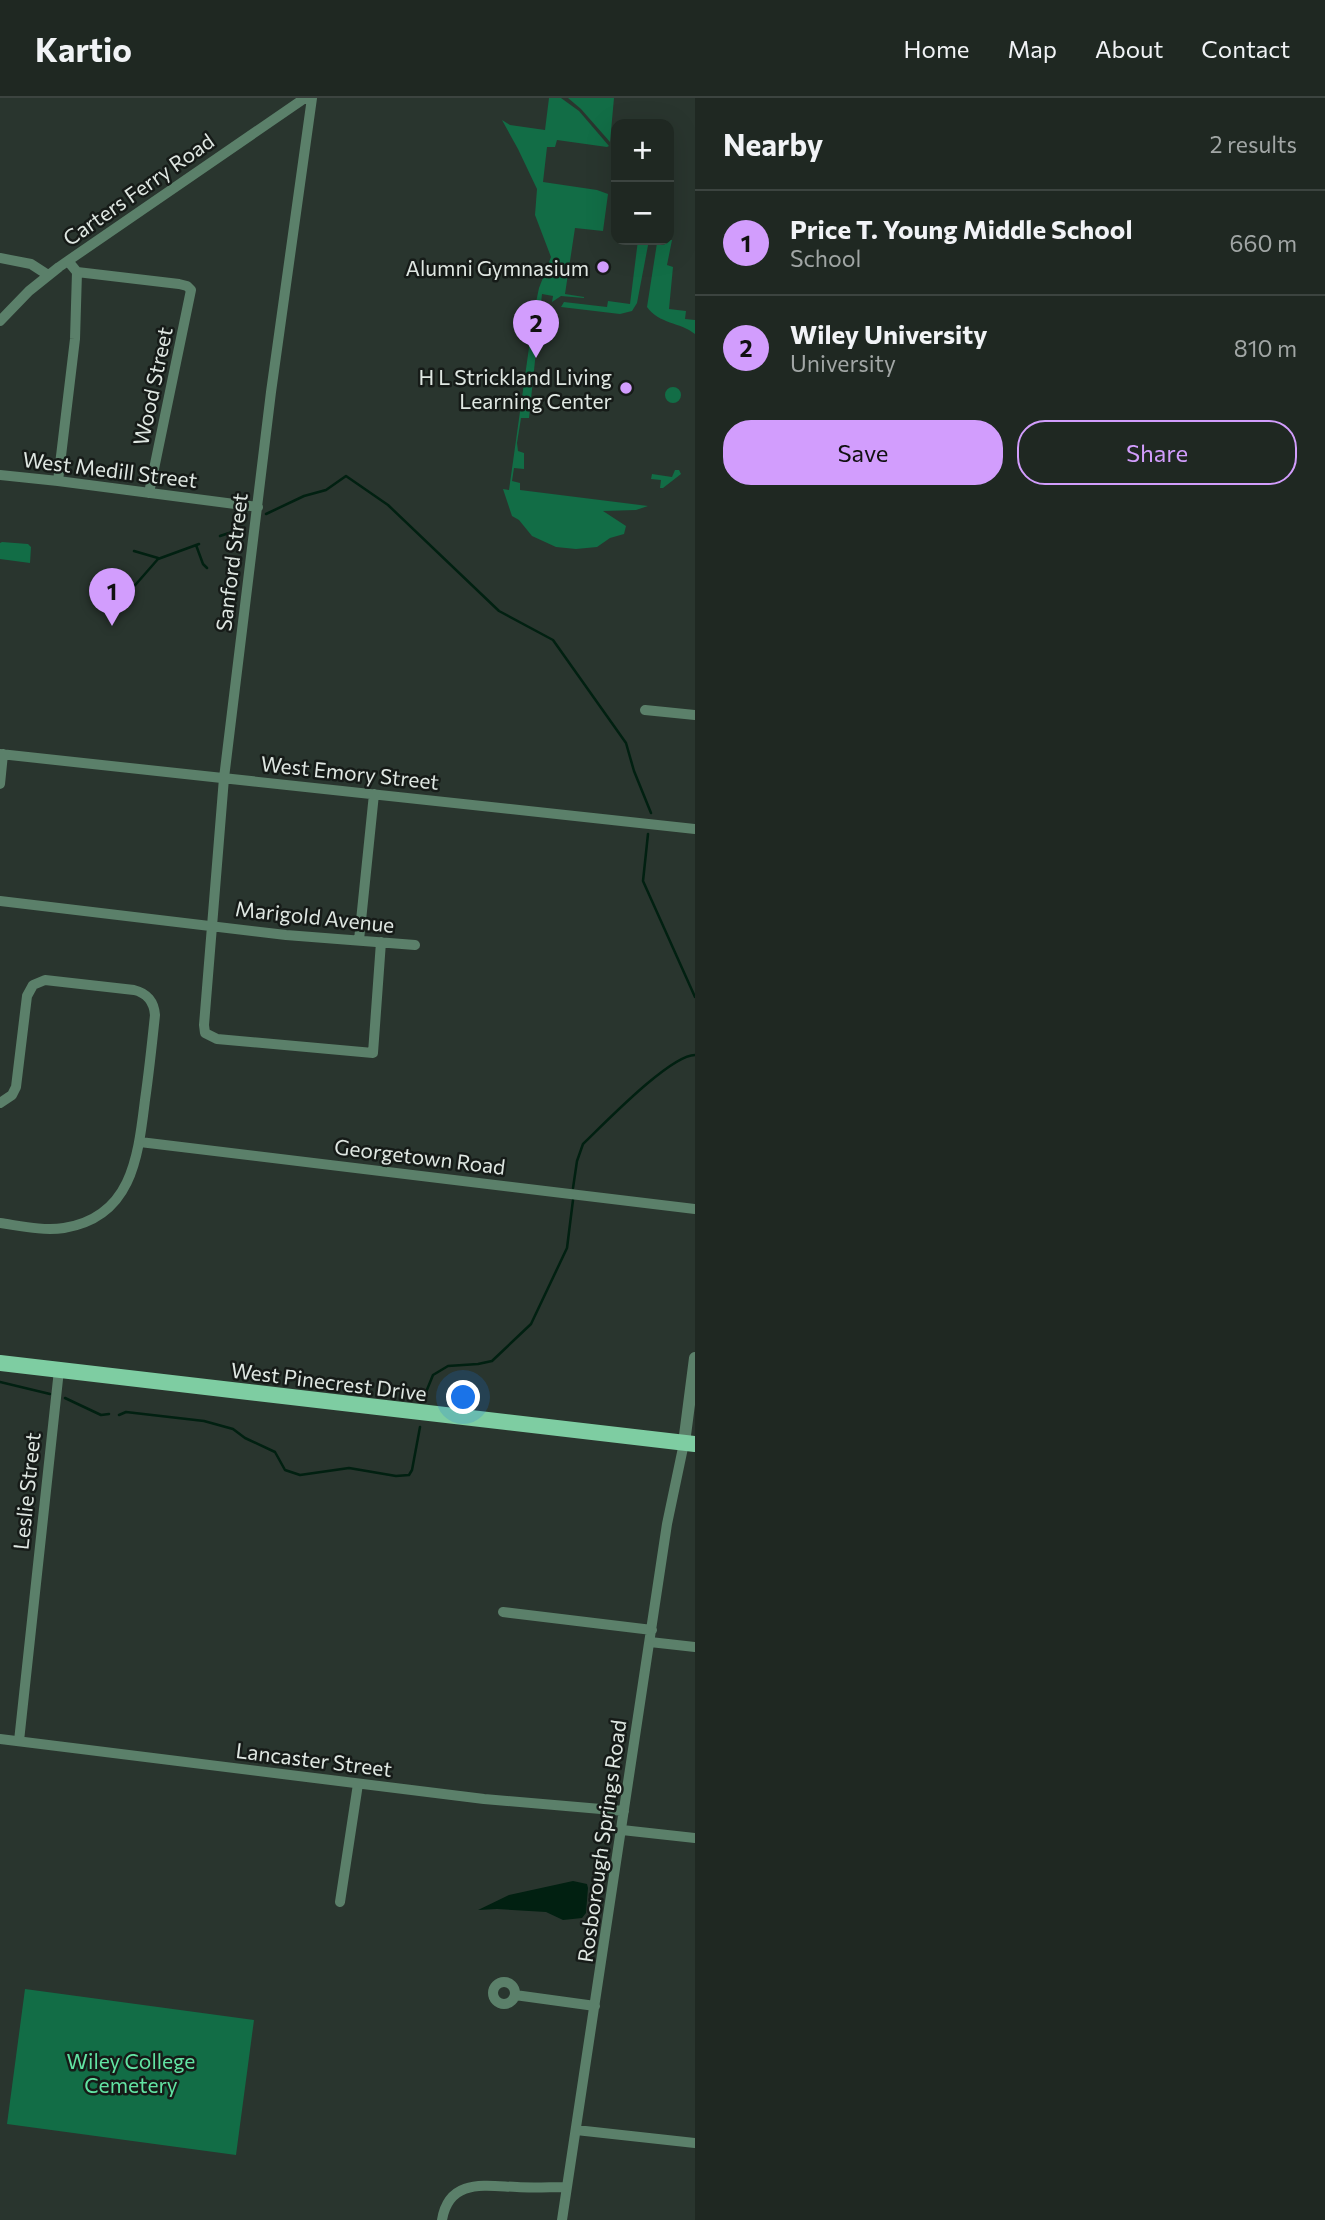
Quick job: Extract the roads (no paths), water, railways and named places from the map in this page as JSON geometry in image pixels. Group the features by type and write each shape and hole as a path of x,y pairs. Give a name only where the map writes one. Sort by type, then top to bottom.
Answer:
{"main road":[{"name":"West Pinecrest Drive","path":"0,1363 690,1443"}],"street":[{"name":"Carters Ferry Road","path":"0,321 48,275 305,98"},
{"name":"Sanford Street","path":"312,98 223,778 205,1033 218,1039 373,1053 381,942"},
{"path":"0,258 36,266 48,275"},
{"path":"58,481 75,339 77,272 68,261"},
{"name":"Wood Street","path":"77,272 179,284 189,288 191,295 149,493"},
{"name":"West Medill Street","path":"0,475 258,506"},
{"path":"645,710 695,715"},
{"path":"0,784 1,754"},
{"name":"West Emory Street","path":"1,754 695,829"},
{"path":"359,940 374,794"},
{"name":"Marigold Avenue","path":"0,901 286,935 415,946"},
{"path":"0,1103 12,1095 16,1087 27,996 33,985 45,981 140,991 151,1001 155,1015 140,1142 133,1169 124,1188 110,1207 81,1224 55,1229 0,1223"},
{"name":"Georgetown Road","path":"140,1142 695,1209"},
{"name":"Rosborough Springs Road","path":"562,2220 669,1513 690,1443 695,1358"},
{"name":"Leslie Street","path":"19,1741 59,1370"},
{"path":"503,1612 652,1630"},
{"path":"650,1642 695,1647"},
{"name":"Lancaster Street","path":"0,1739 484,1799 624,1811"},
{"path":"340,1902 358,1784"},
{"path":"622,1830 695,1838"},
{"path":"515,1995 596,2006"},
{"path":"576,2130 695,2143"},
{"path":"442,2220 444,2209 453,2196 471,2186 566,2187"}],"waterway":[{"path":"266,514 304,496 326,490 346,476 388,505 499,611 553,640 626,743 651,813"},
{"path":"220,536 244,528"},
{"path":"130,591 158,559 199,544"},
{"path":"196,545 207,568"},
{"path":"134,551 158,558"},
{"path":"648,834 643,881 695,997"},
{"path":"573,1188 583,1144 654,1078 684,1058 695,1055"},
{"path":"424,1397 433,1375 448,1366 492,1361 531,1324 567,1248 573,1200"},
{"path":"0,1382 50,1394"},
{"path":"65,1398 101,1415 109,1414"},
{"path":"119,1415 126,1412 204,1421 233,1429 245,1438 275,1452 285,1470 300,1475 349,1468 396,1476 409,1475 420,1427"}],"place":[{"name":"Alumni Gymnasium","path":"603,267"},
{"name":"Wiley University","path":"536,358"},
{"name":"H L Strickland Living Learning Center","path":"626,388"},
{"name":"Price T. Young Middle School","path":"112,626"}],"park label":[{"name":"Wiley College Cemetery","path":"131,2072"}]}
